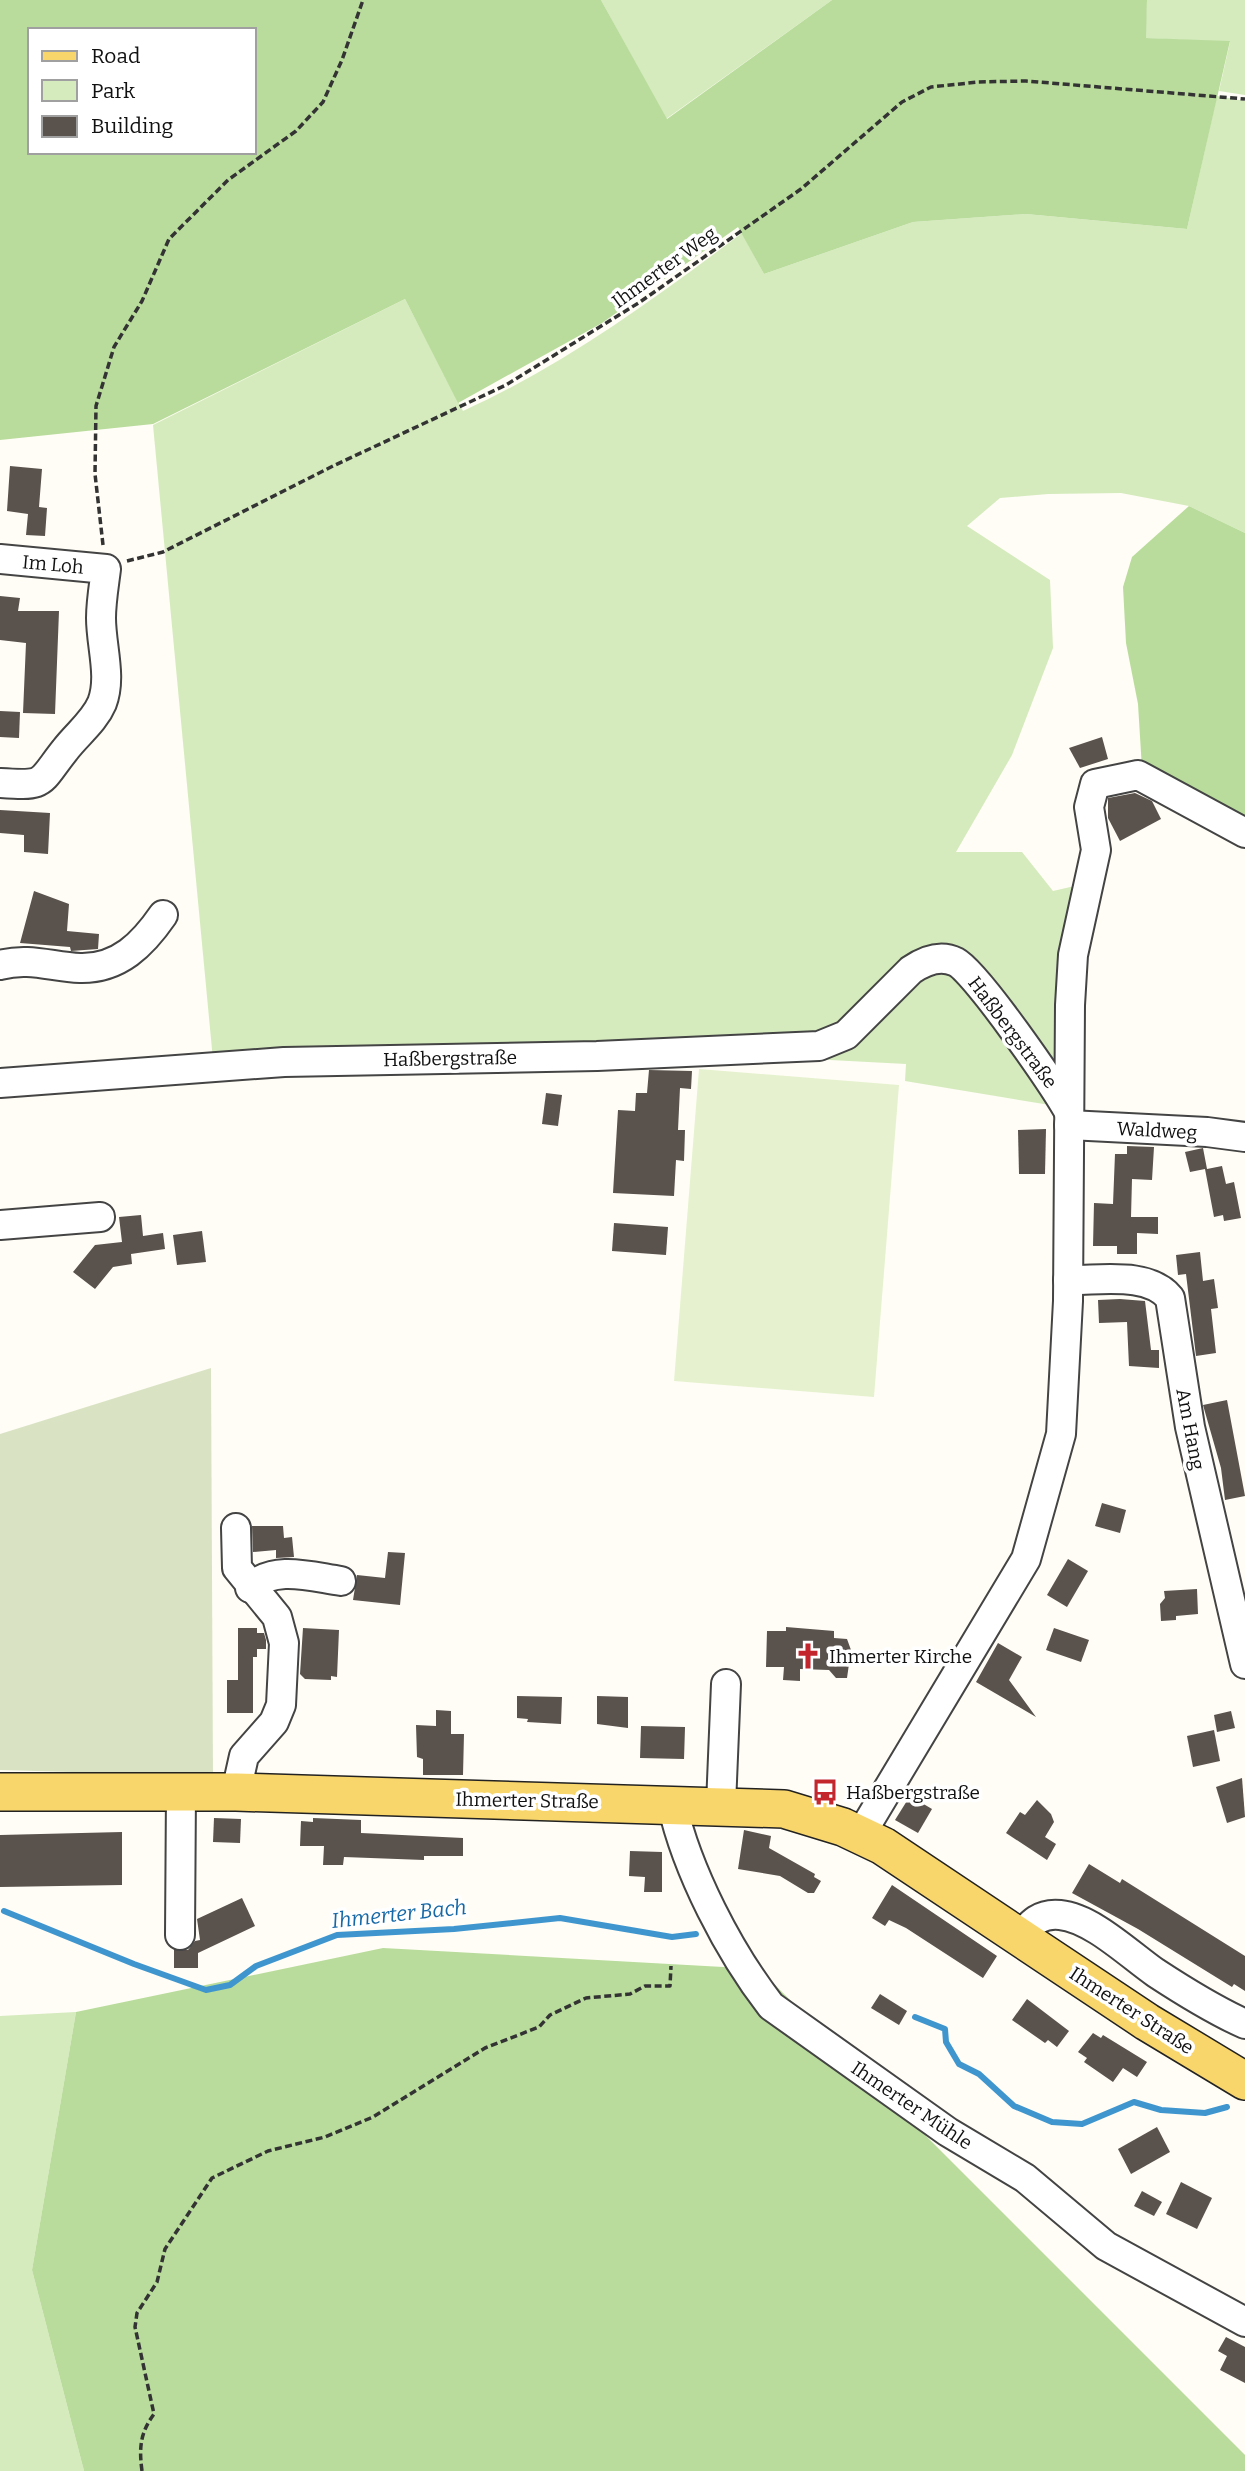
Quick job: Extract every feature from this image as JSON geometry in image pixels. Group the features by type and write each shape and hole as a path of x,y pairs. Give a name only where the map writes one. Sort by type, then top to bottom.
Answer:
{"main road":[{"name":"Ihmerter Straße","path":"0,1792 181,1791 721,1805 784,1809 861,1834 1147,2022 1245,2081"}],"street":[{"name":"Im Loh","path":"0,559 106,569"},
{"path":"0,783 29,785 44,780 63,752 95,716 106,690 101,615 106,569"},
{"path":"861,1834 1026,1559 1061,1434 1068,1280 1073,955 1096,850 1089,807 1095,784 1138,775 1245,833"},
{"path":"0,965 14,961 48,961 79,968 105,965 128,954 145,940 163,915"},
{"name":"Haßbergstraße","path":"0,1083 284,1062 597,1056 819,1046 846,1035 911,970 939,958 956,962 975,981 1054,1085 1069,1119"},
{"name":"Waldweg","path":"1069,1119 1245,1137"},
{"path":"0,1225 100,1217"},
{"name":"Am Hang","path":"1068,1280 1144,1281 1159,1287 1170,1298 1190,1427 1245,1664"},
{"path":"236,1528 237,1568 250,1588 277,1617 284,1643 281,1705 274,1722 244,1756 236,1793"},
{"path":"250,1588 262,1577 275,1573 341,1581"},
{"path":"721,1805 726,1684"},
{"path":"180,1935 181,1791"},
{"name":"Ihmerter Mühle","path":"672,1804 678,1831 692,1866 729,1941 755,1986 771,2006 948,2132 1025,2178 1106,2246 1245,2322"},
{"path":"1020,1937 1032,1921 1040,1917 1071,1917 1105,1936 1187,1993 1245,2024"}],"path":[{"path":"106,569 95,474 96,406 114,346 142,301 169,239 228,180 296,131 323,102 342,61 363,0"},
{"name":"Ihmerter Weg","path":"106,569 163,552 333,466 506,386 640,302 800,188 902,102 932,87 1026,81 1245,99"},
{"path":"142,2471 139,2449 143,2429 154,2414 135,2327 137,2313 158,2282 165,2249 212,2178 268,2151 326,2137 373,2117 485,2048 539,2027 551,2015 586,1998 630,1994 645,1986 670,1986 671,1966"}],"green space":[{"path":"0,0 601,0 667,119 832,0 1147,0 1146,38 1230,41 1187,229 1026,214 913,222 764,274 738,227 602,323 458,403 405,299 153,424 0,440"},
{"path":"601,0 832,0 666,119"},
{"path":"1147,0 1245,0 1245,95 1219,91 1230,42 1145,38"},
{"path":"1217,96 1245,101 1245,533 1189,506 1121,493 1000,498 967,526 1050,580 1053,648 1012,755 956,852 1022,852 1053,891 1079,885 1062,1107 905,1081 906,1064 773,1057 213,1060 153,425 405,299 463,411 537,373 607,330 742,233 764,274 913,222 1026,214 1187,229"},
{"path":"1189,506 1245,533 1245,828 1142,769 1138,704 1126,643 1123,587 1132,557"},
{"path":"699,1069 899,1085 874,1397 674,1381"},
{"path":"211,1368 213,1776 0,1770 0,1434"},
{"path":"383,1948 759,1969 1245,2455 1245,2471 84,2471 32,2270 76,2012"},
{"path":"76,2012 32,2270 84,2471 0,2471 0,2016"}],"building":[{"path":"10,466 42,469 39,507 47,508 45,536 26,535 28,514 7,511"},
{"path":"0,596 20,598 18,611 59,611 55,714 23,713 26,643 0,640"},
{"path":"0,711 20,712 19,738 0,737"},
{"path":"1102,737 1108,759 1080,768 1069,748"},
{"path":"1135,793 1152,801 1161,819 1120,841 1108,818 1108,798"},
{"path":"0,810 50,813 48,854 24,852 24,835 0,833"},
{"path":"34,891 69,904 67,931 99,934 98,949 71,951 70,947 20,943"},
{"path":"649,1070 692,1071 691,1089 680,1088 678,1130 685,1130 684,1161 676,1160 674,1196 613,1193 618,1110 635,1111 636,1093 647,1093"},
{"path":"546,1093 562,1095 558,1126 542,1124"},
{"path":"1046,1129 1045,1174 1019,1174 1018,1130"},
{"path":"1127,1146 1154,1147 1152,1180 1132,1179 1131,1217 1158,1217 1158,1234 1137,1233 1137,1254 1117,1254 1117,1246 1093,1246 1094,1203 1113,1204 1115,1154 1127,1154"},
{"path":"1203,1148 1207,1169 1222,1166 1226,1184 1234,1182 1241,1218 1224,1221 1223,1215 1214,1217 1205,1169 1190,1172 1185,1152"},
{"path":"141,1215 143,1236 163,1233 165,1249 131,1254 132,1264 113,1267 95,1289 73,1272 95,1245 122,1242 119,1217"},
{"path":"614,1223 668,1227 666,1255 612,1251"},
{"path":"202,1231 206,1262 177,1265 173,1235"},
{"path":"1200,1252 1203,1281 1214,1279 1218,1308 1211,1309 1216,1353 1196,1356 1186,1274 1178,1275 1176,1255"},
{"path":"1098,1300 1145,1301 1151,1350 1159,1350 1159,1368 1129,1366 1127,1322 1099,1323"},
{"path":"1227,1400 1245,1496 1225,1500 1221,1468 1203,1405"},
{"path":"1102,1503 1126,1510 1120,1533 1095,1526"},
{"path":"252,1526 283,1526 284,1538 292,1537 294,1557 276,1558 276,1550 253,1552"},
{"path":"388,1552 405,1553 400,1605 353,1600 357,1575 385,1578"},
{"path":"1068,1559 1088,1571 1067,1607 1047,1595"},
{"path":"1197,1589 1198,1614 1176,1616 1176,1620 1161,1621 1160,1604 1165,1598 1164,1591"},
{"name":"Ihmerter Kirche","path":"786,1627 834,1631 834,1638 847,1639 851,1650 847,1678 836,1678 829,1670 800,1669 800,1681 783,1680 784,1667 766,1667 767,1631 786,1631"},
{"path":"238,1628 257,1628 257,1633 264,1633 266,1640 266,1649 257,1649 257,1657 253,1657 253,1713 227,1713 227,1680 238,1680"},
{"path":"303,1628 339,1630 337,1677 331,1676 331,1680 305,1679 300,1674"},
{"path":"1054,1628 1089,1640 1081,1662 1046,1650"},
{"path":"998,1643 1022,1657 1009,1680 1036,1717 976,1682"},
{"path":"517,1696 562,1697 561,1724 527,1722 528,1719 517,1718"},
{"path":"597,1696 628,1697 628,1728 597,1724"},
{"path":"436,1710 451,1711 451,1734 464,1734 463,1775 423,1775 423,1759 417,1757 416,1725 436,1726"},
{"path":"1231,1711 1235,1728 1217,1732 1214,1715"},
{"path":"641,1726 685,1727 684,1759 640,1758"},
{"path":"1214,1730 1220,1761 1193,1767 1187,1736"},
{"path":"1242,1778 1245,1817 1227,1823 1216,1787"},
{"path":"910,1796 932,1809 918,1833 895,1820"},
{"path":"1037,1800 1051,1814 1054,1822 1045,1837 1056,1844 1047,1860 1006,1833 1020,1812 1025,1815"},
{"path":"214,1818 241,1819 240,1843 213,1842"},
{"path":"313,1818 361,1820 361,1833 463,1838 463,1856 424,1856 424,1860 344,1857 343,1865 323,1865 324,1846 300,1846 301,1821 313,1822"},
{"path":"744,1830 771,1836 769,1848 815,1874 814,1877 821,1881 814,1893 808,1893 780,1876 738,1869"},
{"path":"122,1832 122,1885 0,1887 0,1835"},
{"path":"630,1851 662,1852 662,1892 644,1892 645,1877 629,1876"},
{"path":"1089,1864 1120,1883 1122,1879 1245,1956 1245,1991 1234,1984 1232,1987 1138,1929 1072,1893"},
{"path":"892,1885 997,1956 983,1978 906,1928 889,1920 885,1926 872,1918"},
{"path":"242,1898 255,1926 198,1953 198,1968 174,1968 174,1950 188,1950 195,1941 200,1940 197,1919"},
{"path":"880,1994 907,2011 899,2025 871,2008"},
{"path":"1027,1999 1069,2031 1057,2047 1048,2040 1045,2043 1012,2020"},
{"path":"1093,2033 1101,2038 1103,2035 1147,2062 1137,2077 1123,2068 1113,2082 1084,2062 1087,2058 1078,2052"},
{"path":"1157,2127 1170,2152 1131,2174 1118,2149"},
{"path":"1181,2182 1212,2198 1197,2229 1166,2214"},
{"path":"1142,2191 1162,2202 1154,2216 1134,2206"},
{"path":"1226,2337 1245,2347 1245,2383 1220,2370 1227,2356 1218,2351"}],"waterway":[{"name":"Ihmerter Bach","path":"4,1911 206,1990 230,1985 256,1966 337,1935 454,1929 560,1918 672,1937 696,1934"},
{"name":"Ihmerter Bach","path":"915,2017 945,2029 946,2042 959,2064 979,2074 1014,2106 1052,2122 1082,2124 1134,2102 1161,2110 1205,2113 1227,2107"}],"place":[{"name":"Ihmerter Kirche","path":"808,1656"},
{"name":"Haßbergstraße","path":"825,1792"}]}
